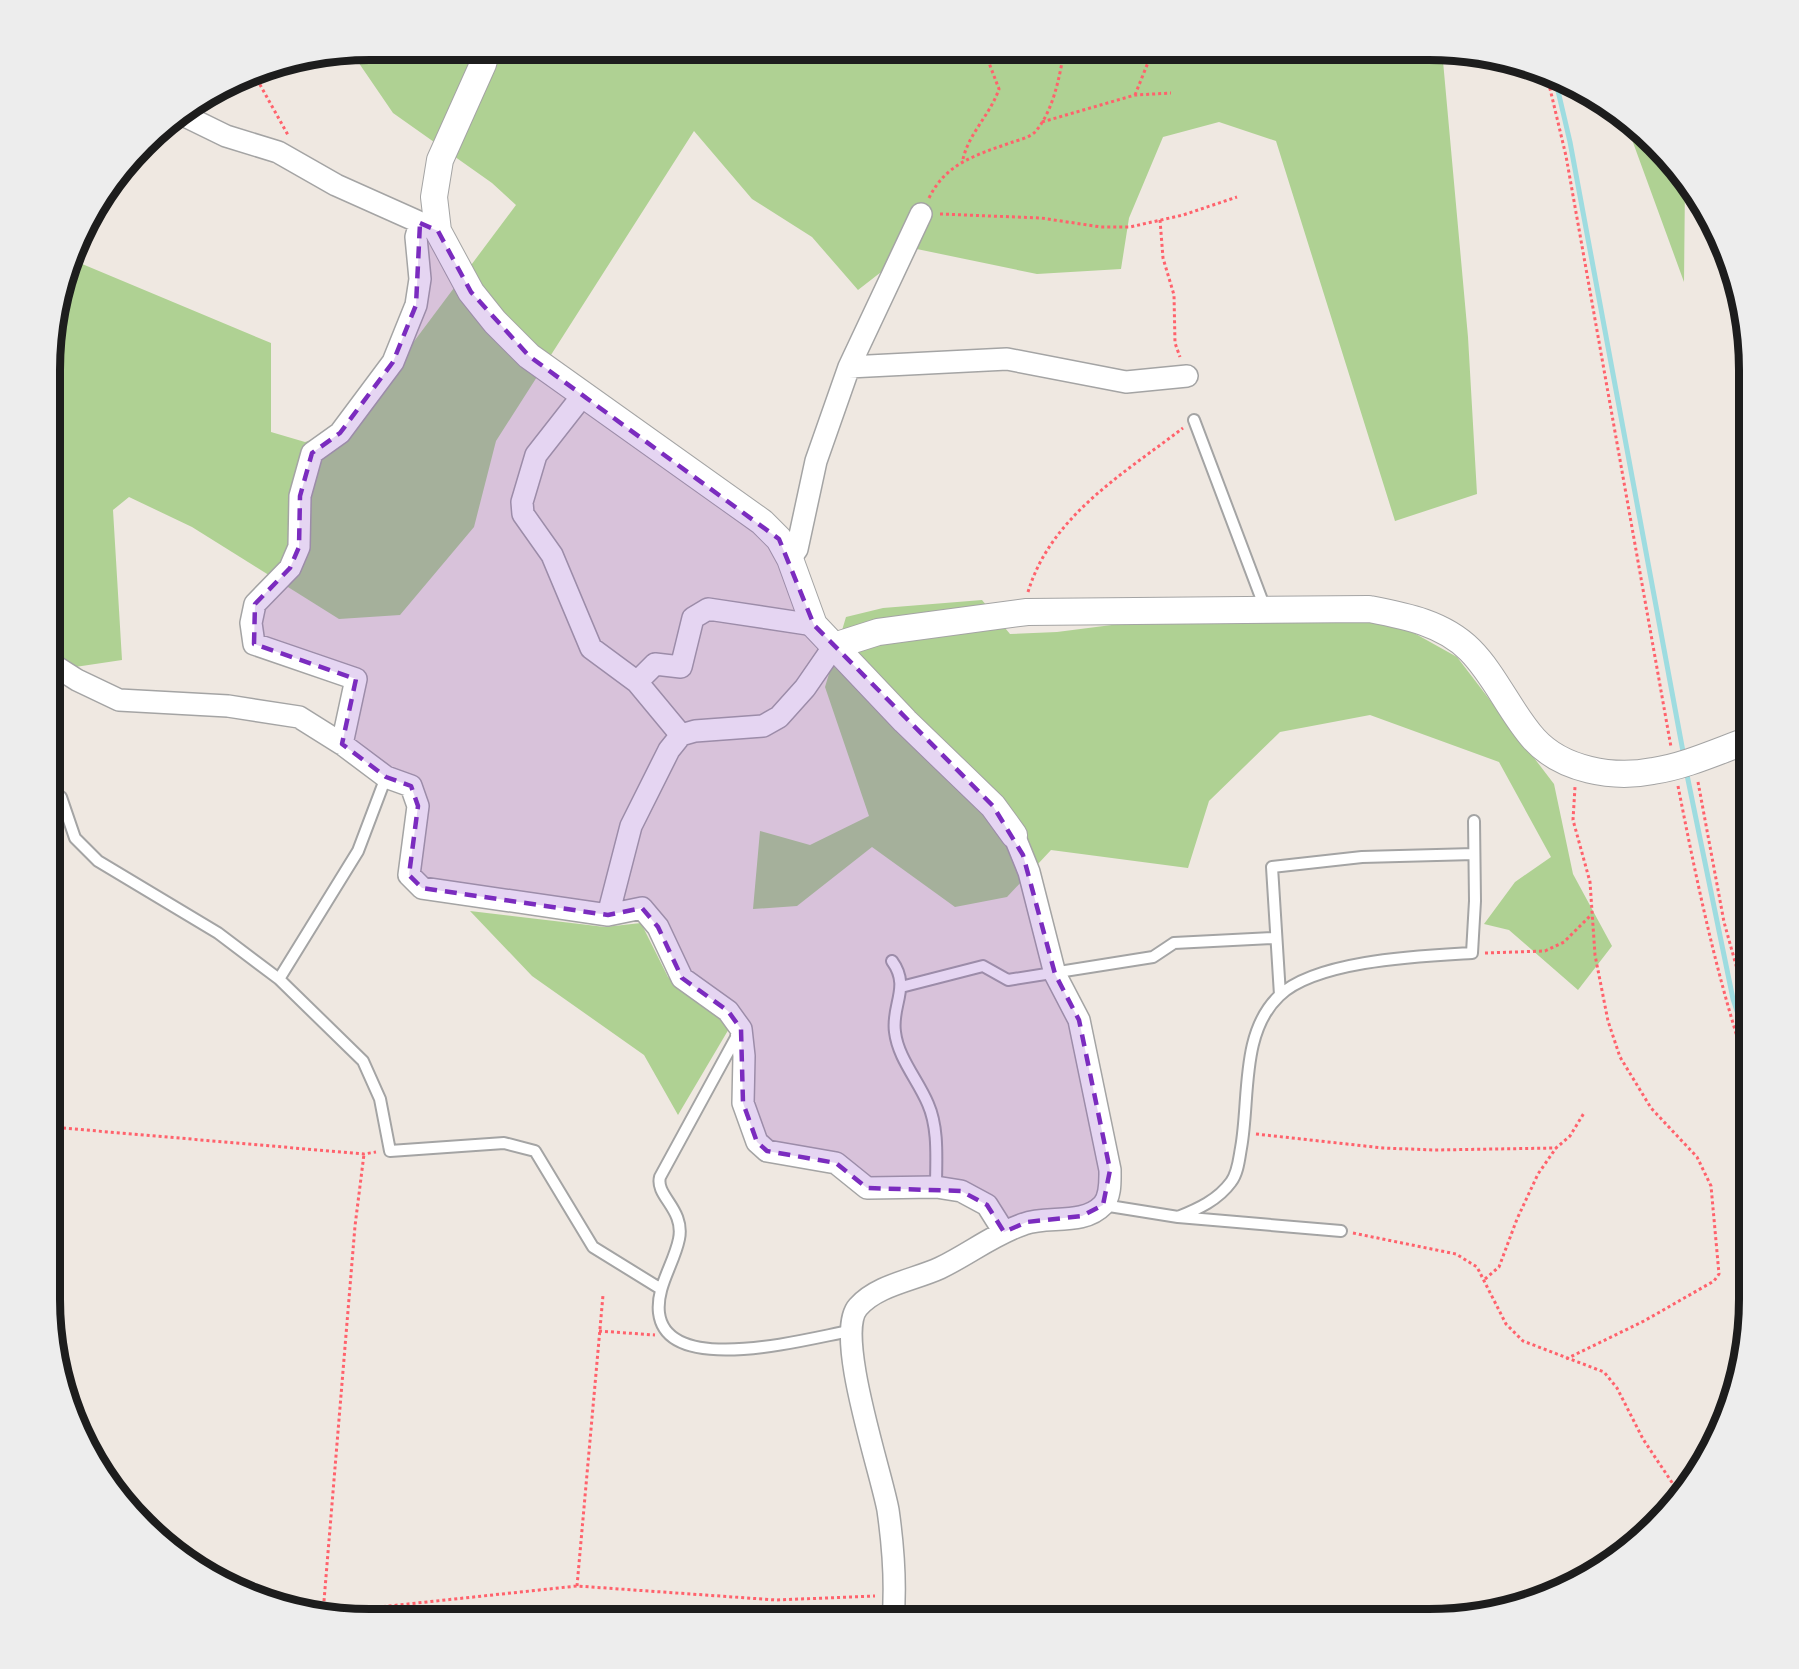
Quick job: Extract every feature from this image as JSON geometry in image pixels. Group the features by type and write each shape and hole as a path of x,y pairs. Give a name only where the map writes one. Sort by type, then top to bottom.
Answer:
{"street":[{"path":"342,744 356,679 254,644 251,623 255,604 290,568 299,547 300,496 312,453 340,433 393,362 416,305 420,279 416,237 429,227 440,160 484,60"},
{"path":"189,118 226,136 278,152 336,185 429,227 471,292 495,322 529,356 762,522 779,539 790,559 807,614 814,625 905,721 993,806 1014,835 1029,872 1055,974 1079,1020 1110,1170 1109,1193 1103,1205 1082,1216 1027,1222 1004,1232 940,1268 873,1295 854,1312 850,1331 853,1366 888,1511 895,1596 894,1609"},
{"path":"790,559 797,549 816,461 849,367 921,214"},
{"path":"849,367 1007,359 1126,382 1187,375"},
{"path":"583,396 536,455 522,502 523,514 552,555 591,648 637,682 681,735"},
{"path":"608,915 631,826 669,750 681,735 695,730 763,726 779,717 805,688 834,646 878,632 1027,612 1265,608 1369,609 1408,616 1444,631 1470,650 1534,740 1557,756 1581,768 1626,773 1653,771 1739,743"},
{"path":"637,682 655,664 681,667 693,618 708,609 814,625"},
{"path":"60,668 77,680 119,700 228,706 299,717 342,744 386,777 411,786 417,806 409,875 422,888 608,915 642,908 658,927 682,978 728,1011 741,1029 744,1056 743,1103 757,1142 767,1151 836,1163 867,1188 936,1186 961,1191 987,1205 1004,1232"}],"lane":[{"path":"1194,420 1265,608"},
{"path":"279,979 358,851 386,777"},
{"path":"60,796 75,838 98,861 219,933 279,979 363,1061 380,1099 390,1151 504,1143 535,1152 593,1247 661,1289"},
{"path":"1178,1217 1210,1202 1232,1181 1243,1137 1247,1083 1258,1029 1280,995 1296,985 1340,969 1418,956 1472,953 1474,822"},
{"path":"1280,995 1274,938 1272,867 1362,857 1474,854"},
{"path":"901,987 983,966 1008,980 1153,957 1174,943 1274,938"},
{"path":"892,961 899,971 901,987 894,1031 931,1113 934,1127 936,1186"},
{"path":"741,1029 660,1176 658,1184 661,1192 675,1210 679,1238 661,1289 659,1311 668,1336 680,1342 725,1352 850,1331"},
{"path":"1103,1205 1178,1217 1341,1231"}],"path":[{"path":"963,159 967,143 993,107 999,89 988,60"},
{"path":"1062,60 1060,76 1042,122 1033,134 963,159 935,187 921,214 1041,218 1101,227 1130,227 1236,197"},
{"path":"1135,95 1149,60"},
{"path":"258,81 296,149 298,164"},
{"path":"1549,84 1566,156 1684,762 1739,976"},
{"path":"1042,122 1135,95 1171,93"},
{"path":"1160,220 1163,258 1174,295 1175,343 1187,375"},
{"path":"1027,612 1027,596 1036,567 1077,510 1194,420"},
{"path":"1684,762 1695,881 1725,1001 1739,1044"},
{"path":"1566,1359 1644,1321 1714,1281 1719,1274 1711,1186 1697,1158 1651,1108 1620,1057 1608,1021 1591,915 1590,882 1573,820 1573,796 1581,768"},
{"path":"1472,953 1545,951 1564,942 1591,915"},
{"path":"1485,1280 1499,1268 1517,1219 1538,1174 1556,1148 1570,1136 1584,1113"},
{"path":"60,1128 364,1154 390,1151"},
{"path":"1243,1137 1261,1133 1383,1148 1424,1150 1556,1148"},
{"path":"324,1605 354,1238 364,1154"},
{"path":"1341,1231 1456,1254 1477,1268 1485,1280 1496,1308 1514,1333 1523,1341 1542,1351 1604,1372 1617,1388 1643,1439 1676,1486"},
{"path":"577,1586 603,1295"},
{"path":"599,1331 668,1336"},
{"path":"364,1609 577,1586 776,1600 895,1596"}],"highlighted area":[{"path":"420,223 438,231 471,292 529,356 779,539 814,625 993,806 1023,855 1055,974 1079,1020 1110,1170 1103,1205 1082,1216 1027,1222 1004,1232 987,1205 961,1191 867,1188 836,1163 767,1151 757,1142 743,1103 741,1029 728,1011 682,978 658,927 642,908 608,915 422,888 409,875 418,806 411,786 386,777 342,744 356,679 254,644 255,604 290,568 299,547 300,496 312,453 340,433 393,362 416,305"}],"green space":[{"path":"357,61 1443,61 1468,337 1477,494 1395,521 1276,141 1219,122 1163,137 1129,218 1121,269 1037,274 912,248 858,290 812,237 752,199 694,131 496,441 474,527 400,615 339,619 192,527 129,497 113,510 122,660 60,669 60,370 66,309 79,263 271,343 271,432 305,442 350,427 516,205 492,183 393,113"},
{"path":"1630,134 1662,166 1685,195 1684,282"},
{"path":"982,600 1010,634 1057,632 1182,616 1396,623 1457,657 1554,784 1573,874 1612,946 1578,990 1509,930 1484,924 1515,882 1551,857 1499,762 1370,715 1280,732 1209,801 1188,868 1051,850 1007,897 955,907 872,847 797,906 753,909 760,831 810,845 869,816 825,687 846,617 883,608"},
{"path":"470,911 605,927 641,923 668,977 730,1027 678,1115 644,1055 532,976"}],"waterway":[{"path":"1557,88 1570,142 1684,757"},
{"path":"1686,770 1733,999 1739,1017"}]}
